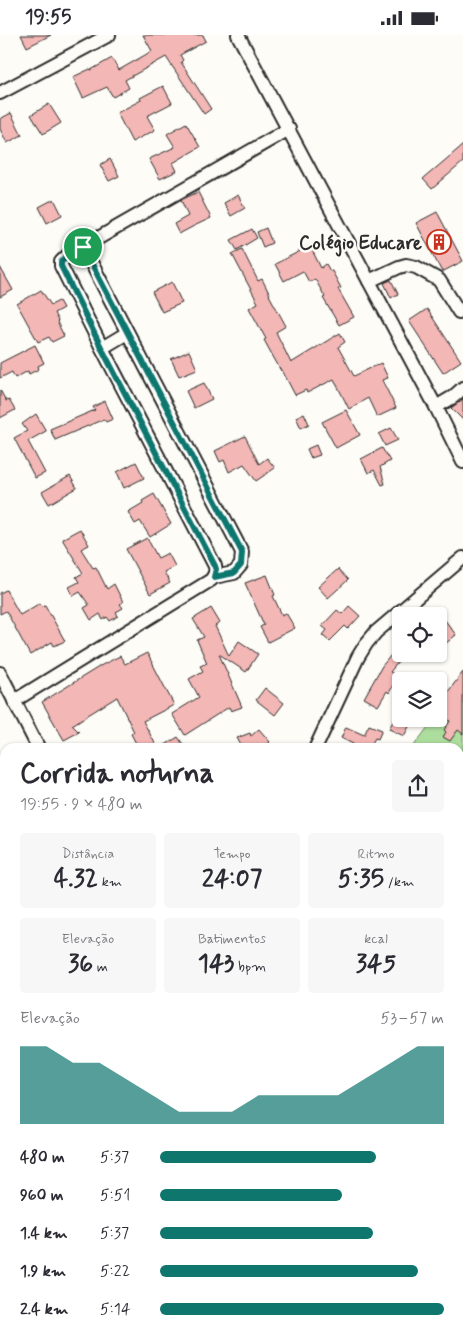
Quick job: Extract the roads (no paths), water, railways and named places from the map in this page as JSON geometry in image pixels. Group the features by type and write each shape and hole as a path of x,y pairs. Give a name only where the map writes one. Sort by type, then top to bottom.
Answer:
{"street":[{"path":"0,93 109,35"},
{"path":"238,35 436,407 463,462"},
{"path":"214,577 215,566 102,349 61,266 61,262 67,256 289,129"},
{"path":"14,701 214,577 234,573 241,565 242,552 83,247"},
{"path":"369,281 399,267 406,265 416,267 439,280 459,312"},
{"path":"102,349 127,333"},
{"path":"436,407 463,388"},
{"path":"318,743 358,657 366,644 376,632 463,559"},
{"path":"0,673 36,743"}],"place":[{"name":"Colégio Educare","path":"439,242"}]}
